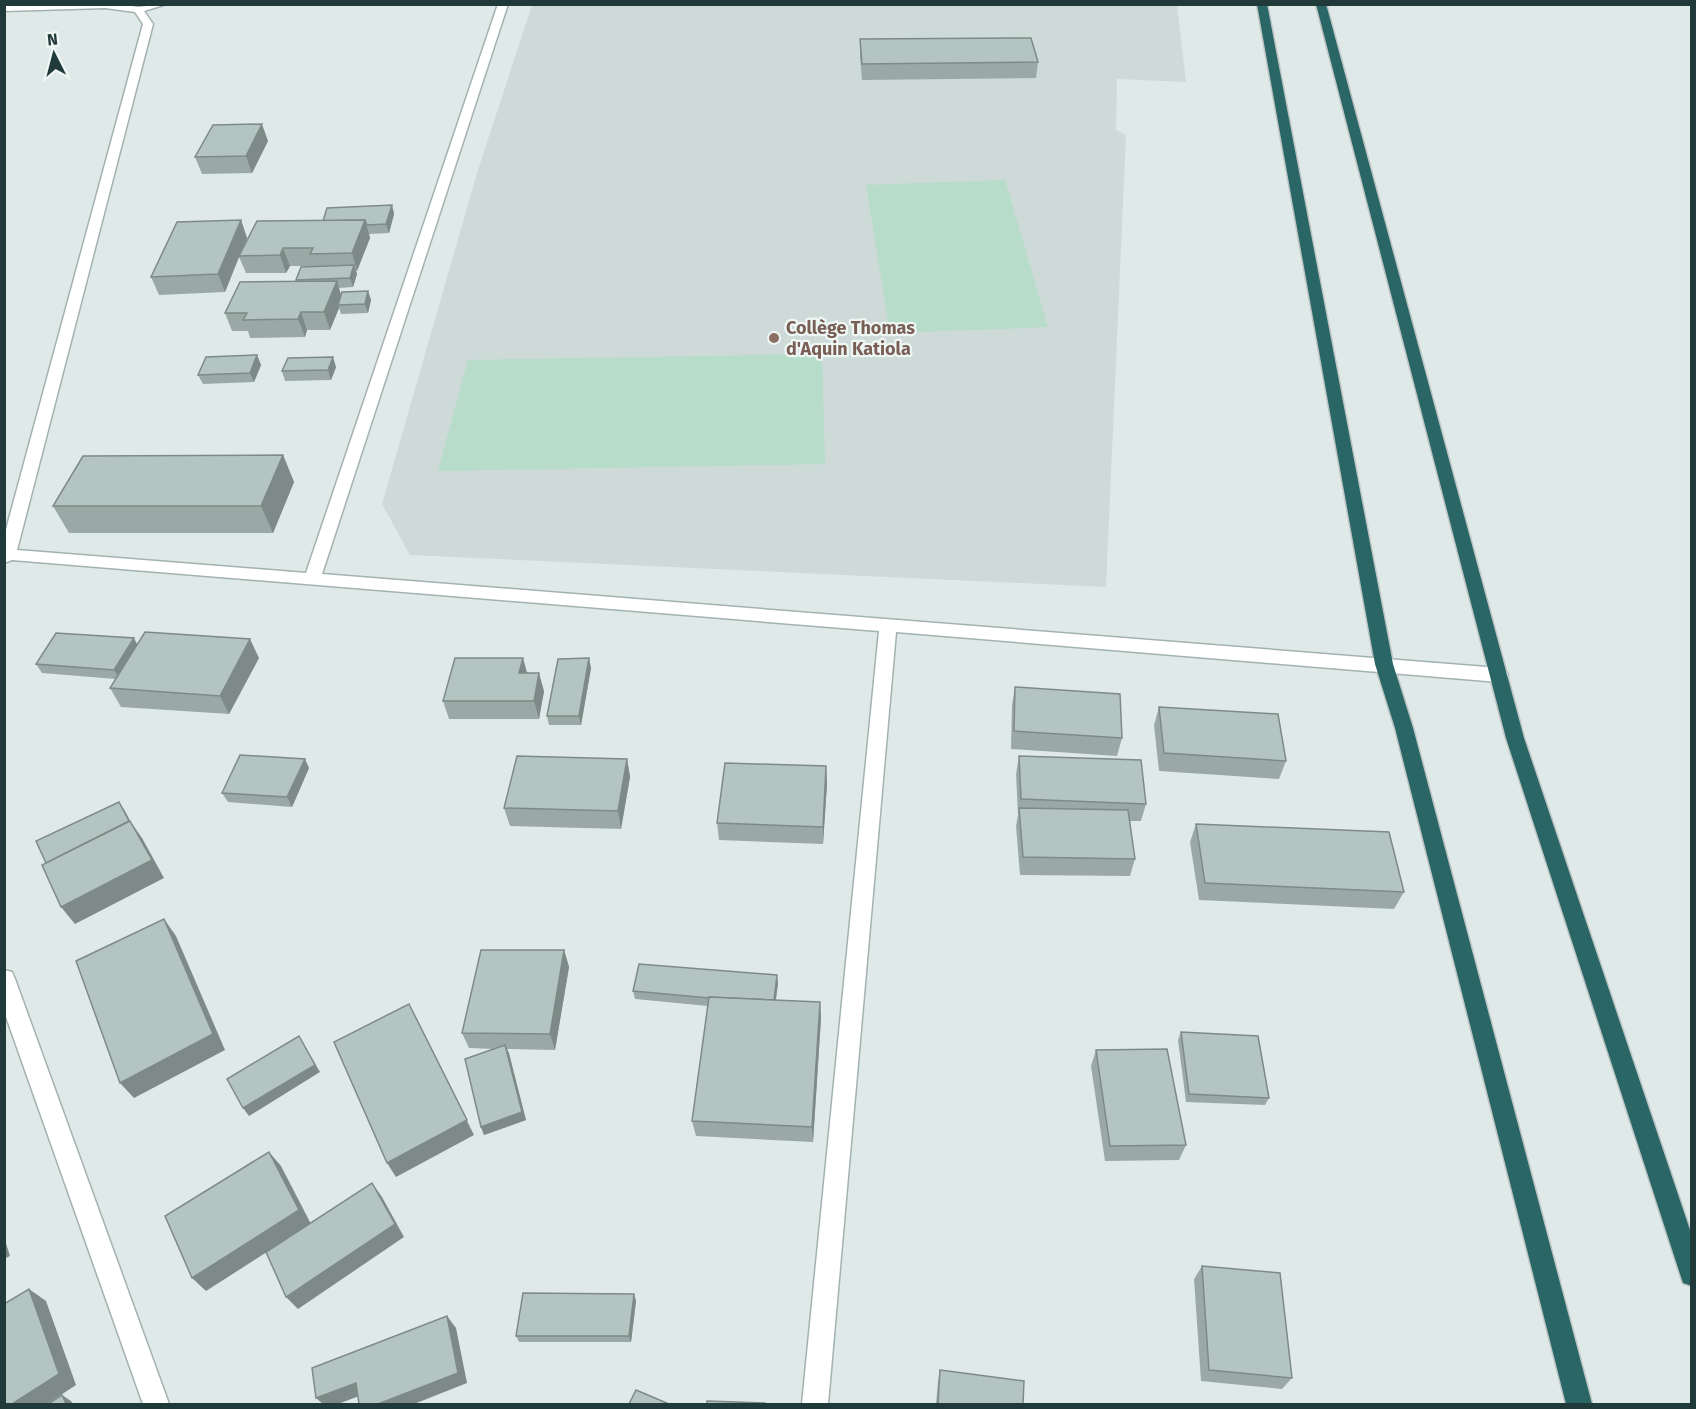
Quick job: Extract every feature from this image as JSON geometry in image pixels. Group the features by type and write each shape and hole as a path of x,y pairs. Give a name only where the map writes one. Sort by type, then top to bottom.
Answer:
{"highway":[{"path":"1262,4 1384,664 1404,728 1579,1404"},
{"path":"1321,4 1515,738 1692,1274"}],"street":[{"path":"4,8 105,5 138,10 162,4"},
{"path":"312,578 503,4"},
{"path":"138,10 148,24 6,555 888,624 1499,675"},
{"path":"815,1404 888,624"},
{"path":"4,979 156,1404"}],"shaded area":[{"name":"Collège Thomas d'Aquin Katiola","path":"532,5 1177,5 1186,82 1117,79 1116,130 1126,135 1106,587 410,555 382,504 477,173"}],"green space":[{"path":"1005,180 1048,327 890,333 866,185"},
{"path":"822,354 825,464 438,471 468,360"}],"building":[{"path":"1031,38 1038,62 862,64 860,39"},
{"path":"262,124 246,156 195,157 213,125"},
{"path":"392,205 386,224 367,225 365,220 323,221 327,208"},
{"path":"241,220 218,274 151,277 177,222"},
{"path":"365,220 352,253 310,254 313,248 283,248 280,255 239,256 257,221"},
{"path":"354,265 350,278 296,280 301,267"},
{"path":"337,281 324,312 301,312 298,319 243,320 247,313 225,313 240,282"},
{"path":"368,291 365,304 338,305 342,292"},
{"path":"257,355 250,373 198,375 206,357"},
{"path":"333,357 328,370 282,371 288,358"},
{"path":"283,455 261,506 53,506 83,456"},
{"path":"145,632 250,639 220,696 110,688"},
{"path":"56,633 134,638 114,670 36,664"},
{"path":"455,658 523,658 519,673 539,673 534,701 443,701"},
{"path":"589,658 579,716 547,716 558,659"},
{"path":"1015,687 1120,694 1122,738 1014,731"},
{"path":"1159,707 1278,714 1286,761 1164,753"},
{"path":"240,755 305,759 287,797 222,793"},
{"path":"517,756 627,759 618,811 504,808"},
{"path":"1019,756 1141,760 1146,804 1021,799"},
{"path":"725,763 826,766 823,827 717,823"},
{"path":"119,802 129,821 46,863 36,841"},
{"path":"1019,808 1128,810 1135,859 1023,857"},
{"path":"130,821 152,860 61,907 42,865"},
{"path":"1196,824 1389,832 1404,892 1205,883"},
{"path":"164,919 213,1034 120,1083 76,961"},
{"path":"481,950 564,950 550,1034 462,1033"},
{"path":"639,964 777,975 774,1000 709,998 633,991"},
{"path":"709,997 820,1002 812,1127 692,1121"},
{"path":"409,1004 467,1120 387,1163 334,1042"},
{"path":"1181,1032 1258,1036 1269,1098 1189,1094"},
{"path":"299,1036 315,1065 243,1108 227,1079"},
{"path":"505,1045 522,1112 481,1127 465,1059"},
{"path":"1167,1049 1186,1145 1110,1146 1096,1050"},
{"path":"269,1152 299,1210 192,1278 165,1216"},
{"path":"372,1183 395,1224 286,1297 266,1252"},
{"path":"1202,1266 1280,1273 1292,1378 1209,1370"},
{"path":"29,1289 59,1374 12,1404 4,1404 4,1304"},
{"path":"523,1293 634,1294 629,1336 516,1336"},
{"path":"447,1316 458,1373 378,1404 359,1404 356,1383 316,1398 312,1368"},
{"path":"940,1370 1024,1381 1023,1404 938,1404"},
{"path":"636,1390 669,1404 629,1404"},
{"path":"62,1395 66,1404 48,1404"},
{"path":"707,1401 765,1403 765,1404 707,1404"}],"place":[{"name":"Collège Thomas d'Aquin Katiola","path":"774,338"}]}
